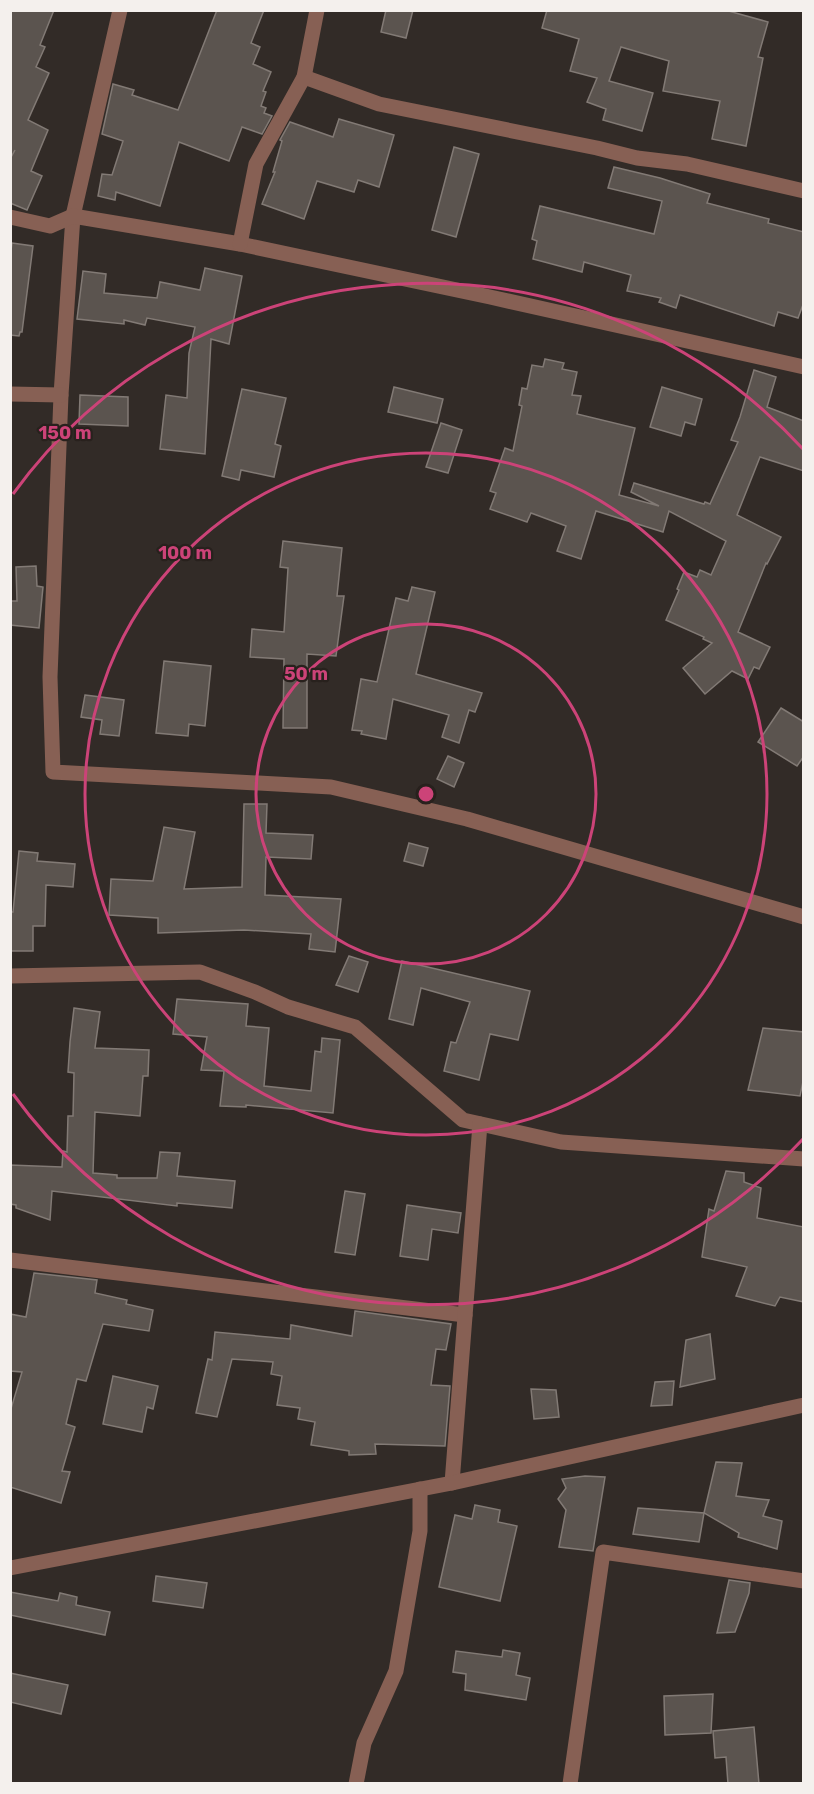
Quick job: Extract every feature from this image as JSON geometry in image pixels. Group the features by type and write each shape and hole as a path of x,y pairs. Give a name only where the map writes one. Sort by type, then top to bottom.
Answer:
{"street":[{"path":"120,10 73,216 61,395 50,677 53,772 331,787 467,819 804,917"},
{"path":"240,244 256,164 304,77 317,10"},
{"path":"304,77 379,104 637,158 687,164 804,191"},
{"path":"10,217 50,226 73,216 240,244 804,367"},
{"path":"10,394 61,395"},
{"path":"10,976 200,972 288,1007 355,1027 463,1120 561,1142 804,1159"},
{"path":"452,1483 480,1124"},
{"path":"10,1260 465,1315"},
{"path":"10,1568 452,1483 804,1405"},
{"path":"356,1784 364,1743 396,1671 420,1531 420,1489"},
{"path":"570,1784 603,1552 804,1581"}],"building":[{"path":"10,10 54,10 40,45 45,47 36,67 49,73 28,120 48,130 31,171 42,176 27,210 10,203"},
{"path":"217,10 264,10 251,43 260,47 253,64 271,72 263,91 266,92 261,106 266,108 264,113 272,116 262,134 242,127 229,161 179,142 160,206 116,192 115,200 98,196 102,174 112,175 123,141 102,134 113,84 134,90 132,95 178,110"},
{"path":"386,10 413,10 406,38 381,32"},
{"path":"547,10 725,10 768,22 758,57 763,58 746,146 712,139 720,101 663,91 669,61 621,47 609,81 653,93 642,131 603,120 606,109 587,102 597,78 570,71 579,39 542,28"},
{"path":"339,119 394,135 379,187 358,180 354,192 317,181 304,219 262,204 275,172 273,172 282,141 280,140 290,122 333,137"},
{"path":"454,147 479,154 456,237 432,230"},
{"path":"614,167 660,178 710,194 707,203 769,219 768,223 804,232 804,302 798,318 778,312 774,326 680,295 676,308 659,302 661,298 627,291 631,275 584,262 582,272 533,259 537,241 532,239 540,206 654,234 662,201 608,188"},
{"path":"12,243 33,246 22,332 19,336 10,335"},
{"path":"205,268 242,276 229,344 211,339 205,454 160,449 166,395 187,398 189,353 195,327 147,318 145,325 124,320 124,324 77,319 83,271 106,274 104,293 157,298 160,282 200,290"},
{"path":"545,359 564,363 562,369 577,372 572,395 581,396 577,414 635,428 619,495 659,506 631,492 634,483 710,504 738,442 731,440 754,370 776,377 767,407 804,421 804,471 760,457 737,515 781,537 766,563 738,632 770,647 759,669 754,667 748,679 732,671 705,694 683,668 712,643 666,620 684,572 697,577 700,570 711,575 726,541 669,511 663,532 596,511 581,559 557,551 566,526 531,513 527,522 490,509 496,493 490,491 505,448 513,451 522,406 519,405 522,388 527,389 532,365 543,367"},
{"path":"394,387 443,399 437,423 388,412"},
{"path":"662,387 702,399 695,425 685,422 681,436 650,427"},
{"path":"242,389 286,398 275,444 281,446 274,477 241,470 239,480 222,476"},
{"path":"80,395 128,397 128,426 79,424"},
{"path":"441,423 462,430 448,473 426,467"},
{"path":"283,541 342,548 337,596 344,596 336,656 307,654 307,728 283,728 284,659 250,657 252,629 284,632 288,568 280,567"},
{"path":"36,566 37,586 43,587 39,628 10,625 10,601 17,601 16,567"},
{"path":"412,587 435,592 416,674 482,693 475,712 469,710 459,743 442,737 449,715 393,699 386,739 352,730 361,679 377,682 396,598 408,601"},
{"path":"164,661 211,666 205,726 189,724 188,736 156,733"},
{"path":"85,695 124,700 119,736 100,734 102,720 81,717"},
{"path":"781,708 804,722 804,756 797,766 758,742"},
{"path":"448,756 464,763 454,787 437,779"},
{"path":"244,804 267,804 266,833 313,835 311,859 266,857 265,895 341,899 335,952 309,949 311,934 244,930 158,933 158,918 109,915 111,879 153,881 164,827 195,832 184,889 242,887"},
{"path":"409,843 428,848 423,866 404,861"},
{"path":"19,851 38,853 37,861 75,864 73,887 46,885 45,926 33,926 33,951 10,951 10,912 13,912"},
{"path":"349,956 368,962 358,992 336,985"},
{"path":"402,961 530,991 518,1040 490,1034 479,1080 444,1071 451,1042 456,1043 470,1002 421,988 413,1025 389,1019"},
{"path":"177,999 248,1004 246,1026 269,1028 264,1086 311,1091 315,1051 321,1052 322,1038 340,1040 333,1113 246,1105 246,1107 220,1106 224,1071 201,1070 207,1037 173,1034"},
{"path":"74,1008 100,1012 95,1048 149,1050 148,1076 143,1076 140,1116 95,1112 93,1173 117,1175 117,1178 157,1178 160,1152 180,1153 177,1176 235,1181 232,1208 177,1203 177,1206 52,1191 50,1220 10,1204 10,1165 62,1167 63,1151 67,1152 68,1116 73,1116 74,1073 68,1072"},
{"path":"763,1028 804,1032 804,1077 800,1096 748,1090"},
{"path":"726,1171 744,1173 744,1182 761,1188 757,1218 804,1227 804,1302 780,1297 775,1306 736,1296 747,1267 702,1257 709,1209 714,1211"},
{"path":"345,1191 365,1194 355,1255 335,1252"},
{"path":"407,1205 461,1213 458,1233 432,1229 428,1260 400,1256"},
{"path":"34,1273 97,1280 95,1293 127,1300 126,1304 153,1310 149,1331 103,1324 86,1381 77,1379 66,1424 75,1427 62,1471 70,1472 61,1503 10,1487 10,1412 22,1372 10,1371 10,1314 26,1317"},
{"path":"355,1311 451,1324 446,1350 436,1349 431,1385 450,1386 445,1446 375,1444 376,1454 349,1455 349,1451 311,1445 315,1422 298,1419 300,1408 277,1405 282,1376 271,1374 273,1362 232,1359 217,1417 196,1413 208,1359 212,1360 215,1332 290,1339 291,1325 352,1336"},
{"path":"710,1334 715,1379 680,1387 686,1340"},
{"path":"113,1376 158,1386 153,1409 147,1407 142,1432 103,1424"},
{"path":"674,1381 672,1405 651,1406 655,1382"},
{"path":"531,1389 556,1390 559,1417 534,1419"},
{"path":"716,1462 742,1463 736,1496 769,1500 763,1516 782,1521 777,1549 738,1537 739,1533 704,1513"},
{"path":"585,1476 605,1477 593,1551 559,1547 566,1510 558,1499 566,1488 562,1479"},
{"path":"475,1505 500,1510 498,1522 517,1526 500,1601 439,1587 455,1515 472,1519"},
{"path":"638,1508 704,1513 699,1542 633,1534"},
{"path":"156,1576 207,1583 203,1608 153,1601"},
{"path":"729,1580 750,1583 749,1593 735,1632 717,1633"},
{"path":"10,1592 58,1601 60,1593 77,1597 76,1605 110,1612 105,1635 10,1615"},
{"path":"503,1650 520,1653 516,1675 530,1678 526,1700 465,1690 466,1674 453,1672 456,1651 502,1657"},
{"path":"10,1673 68,1685 61,1714 10,1702"},
{"path":"713,1694 711,1733 665,1735 664,1696"},
{"path":"754,1727 759,1784 728,1784 726,1757 715,1758 713,1731"}]}
